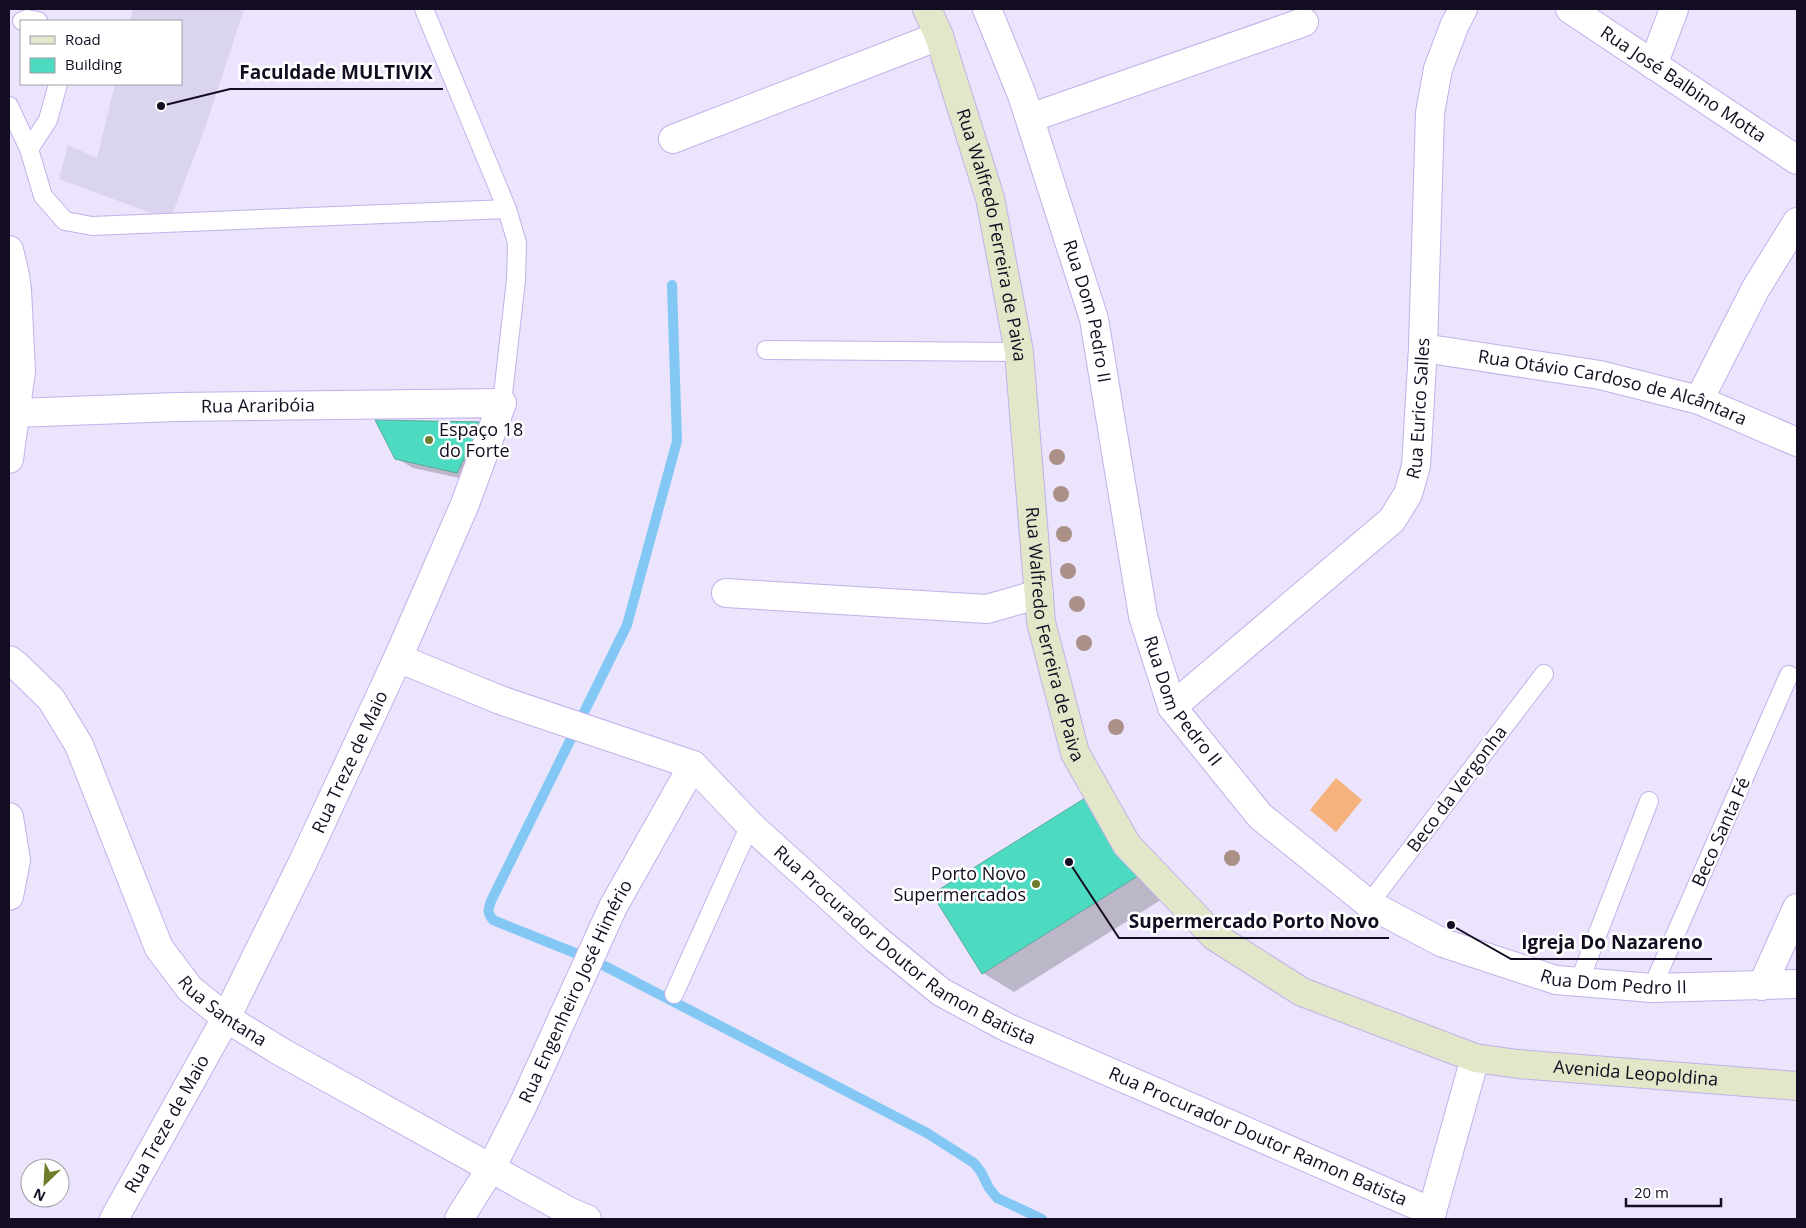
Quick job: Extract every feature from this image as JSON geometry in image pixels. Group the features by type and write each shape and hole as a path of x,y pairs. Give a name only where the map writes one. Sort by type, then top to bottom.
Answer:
{"street":[{"name":"Rua Walfredo Ferreira de Paiva","path":"927,9 939,36 990,198 1019,352 1041,622 1075,753 1127,845 1214,936 1302,992 1475,1058"},
{"name":"Rua Dom Pedro II","path":"987,9 1030,118 1094,319 1143,616 1172,707 1260,816 1369,904 1443,943 1556,980 1652,988 1797,984"},
{"name":"Rua Eurico Salles","path":"1172,707 1392,520 1408,494 1416,466 1423,348 1430,113 1438,70 1455,24 1463,9"},
{"name":"Rua José Balbino Motta","path":"1570,9 1797,160"},
{"path":"1653,65 1674,9"},
{"path":"1030,118 1304,22"},
{"path":"673,139 939,36"},
{"path":"1699,400 1756,288 1797,222"},
{"path":"9,459 21,371 11,267"},
{"name":"Rua Otávio Cardoso de Alcântara","path":"1423,348 1600,375 1699,400 1797,442"},
{"name":"Rua Araribóia","path":"16,414 176,407 502,403"},
{"name":"Rua Treze de Maio","path":"114,1219 226,1018 302,864 398,658 465,504 502,403"},
{"path":"726,593 987,609 1039,594"},
{"name":"Rua Procurador Doutor Ramon Batista","path":"398,658 500,700 693,764 750,825 876,939 941,992 1008,1028 1431,1216"},
{"name":"Rua Santana","path":"9,660 51,699 79,745 159,948 190,989 226,1018 292,1058 570,1212 587,1219"},
{"name":"Rua Engenheiro José Himério","path":"459,1219 491,1168 524,1105 613,907 693,764"},
{"path":"9,817 16,860 9,896"},
{"path":"1762,986 1797,908"},
{"path":"1431,1216 1475,1058"},
{"name":"Avenida Leopoldina","path":"1475,1058 1518,1064 1797,1086"}],"lane":[{"name":"Rua Treze de Maio","path":"424,9 507,209 517,243 516,280 502,403"},
{"path":"30,149 48,120 58,85"},
{"path":"9,106 30,149 43,196 65,221 92,226 507,209"},
{"path":"766,350 1019,352"},
{"name":"Beco da Vergonha","path":"1369,904 1544,674"},
{"name":"Beco Santa Fé","path":"1652,988 1790,675"},
{"path":"1579,982 1649,801"},
{"path":"674,994 750,825"}],"shaded area":[{"path":"133,9 244,9 205,128 170,220 59,179 68,145 97,158 115,85 182,85 182,20 130,20"},
{"path":"1336,778 1362,800 1336,832 1310,810"}],"building":[{"name":"Espaço 18 do Forte","path":"375,420 482,422 457,473 395,459"},
{"name":"Porto Novo Supermercados","path":"1090,795 1141,874 982,974 932,894"}],"waterway":[{"path":"672,285 677,441 627,625 491,901 489,913 493,920 595,961 927,1133 974,1163 997,1198 1042,1219"}],"place":[{"name":"Faculdade MULTIVIX","path":"161,106"},
{"name":"Espaço 18 do Forte","path":"429,440"},
{"name":"Supermercado Porto Novo","path":"1069,862"},
{"name":"Porto Novo Supermercados","path":"1036,884"},
{"name":"Igreja Do Nazareno","path":"1451,925"}]}
